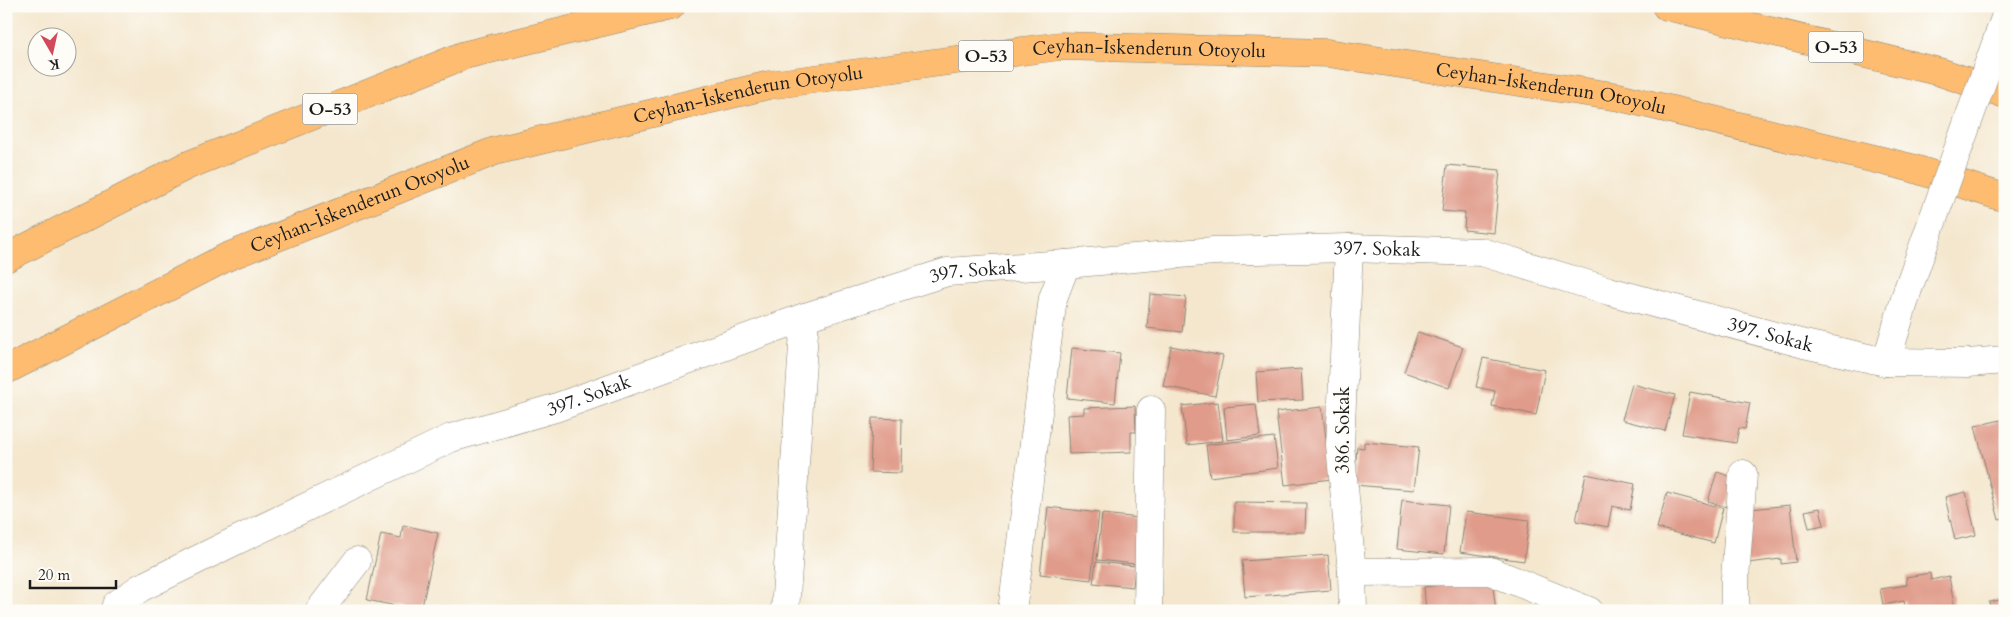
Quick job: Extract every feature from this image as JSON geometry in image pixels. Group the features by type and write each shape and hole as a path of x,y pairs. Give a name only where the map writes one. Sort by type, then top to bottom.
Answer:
{"highway":[{"name":"O-53","path":"6,258 186,166 465,55 671,6"},
{"name":"O-53","path":"1666,6 1940,72 2005,94"},
{"name":"Ceyhan-İskenderun Otoyolu","path":"6,370 227,257 495,151 770,85 1060,46 1328,53 1619,97 1912,168 2005,198"}],"street":[{"path":"1886,362 1908,289 2005,18"},
{"name":"397. Sokak","path":"123,609 140,588 451,438 555,408 805,317 947,272 1214,251 1349,248 1482,252 1619,294 1804,344 1886,362 1968,363 2005,360"},
{"name":"386. Sokak","path":"1349,248 1340,445 1354,611"},
{"path":"1012,611 1053,298 1066,264"},
{"path":"786,611 805,317"},
{"path":"1148,611 1151,410"},
{"path":"1735,611 1735,578 1743,474"},
{"path":"319,611 356,561"},
{"path":"1352,572 1490,572 1588,611"}],"building":[{"path":"1447,165 1500,170 1494,233 1464,230 1465,213 1442,211"},
{"path":"1150,294 1186,297 1182,332 1147,328"},
{"path":"1418,332 1463,347 1449,388 1404,372"},
{"path":"1171,346 1223,356 1215,396 1163,386"},
{"path":"1072,348 1120,353 1115,403 1067,398"},
{"path":"1483,358 1545,370 1536,415 1492,406 1495,391 1476,387"},
{"path":"1301,369 1303,400 1258,402 1256,372"},
{"path":"1632,384 1675,395 1665,431 1622,420"},
{"path":"1690,392 1750,403 1745,429 1739,428 1736,443 1682,434"},
{"path":"1218,402 1223,441 1187,445 1182,406"},
{"path":"1256,404 1260,436 1227,440 1224,407"},
{"path":"1135,406 1136,432 1131,432 1131,452 1069,454 1067,415 1084,414 1084,408"},
{"path":"1322,407 1331,479 1285,485 1276,412"},
{"path":"872,418 902,419 901,473 870,472"},
{"path":"2005,419 2005,518 1999,520 1975,426"},
{"path":"1274,437 1278,468 1210,477 1206,445"},
{"path":"1364,442 1419,447 1414,490 1354,485 1357,447 1364,448"},
{"path":"1717,472 1736,478 1726,507 1708,501"},
{"path":"1586,474 1635,484 1630,510 1612,506 1608,527 1576,521"},
{"path":"1966,492 1976,535 1955,540 1945,497"},
{"path":"1667,493 1723,508 1714,543 1657,528"},
{"path":"1402,500 1449,505 1444,554 1397,549"},
{"path":"1234,502 1306,503 1305,532 1234,532"},
{"path":"1790,505 1796,562 1781,564 1781,559 1747,563 1741,510"},
{"path":"1048,507 1099,513 1091,580 1040,574"},
{"path":"1820,508 1824,525 1809,528 1805,511"},
{"path":"1466,512 1529,520 1524,561 1460,552"},
{"path":"1102,514 1140,518 1135,564 1097,560"},
{"path":"403,525 438,533 421,611 367,600 381,534 401,538"},
{"path":"1328,555 1331,590 1245,597 1242,561"},
{"path":"1096,562 1135,566 1133,587 1093,583"},
{"path":"1930,573 1931,580 1949,576 1955,611 1906,611 1904,601 1883,605 1880,589 1907,585 1906,577"},
{"path":"1492,579 1496,611 1426,611 1424,587"},
{"path":"2005,599 2005,611 1991,611 1989,602"}]}
